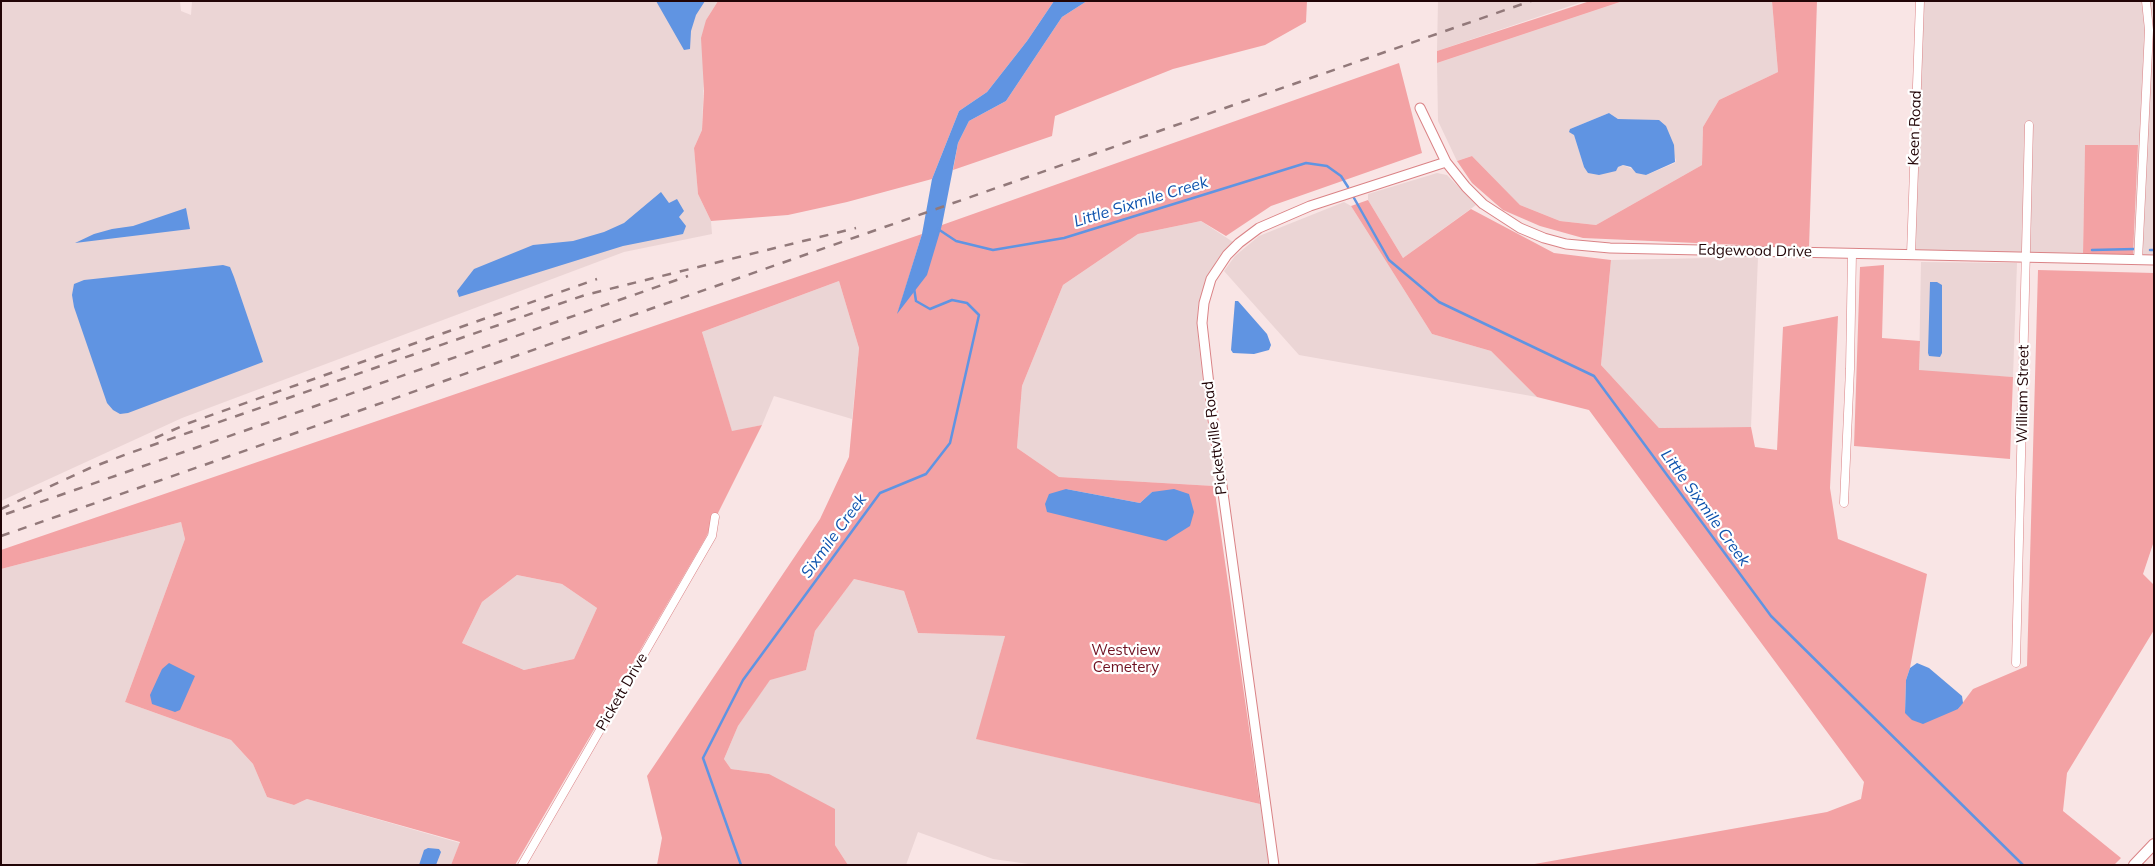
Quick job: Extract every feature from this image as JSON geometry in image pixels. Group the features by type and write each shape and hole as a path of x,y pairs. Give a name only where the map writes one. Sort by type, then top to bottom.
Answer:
{"main road":[{"path":"2134,865 2154,844"}],"street":[{"name":"Keen Road","path":"1911,254 1920,1"},
{"path":"2138,260 2149,30 2146,1"},
{"name":"Edgewood Drive","path":"1420,108 1446,162 1466,188 1483,204 1501,217 1544,238 1566,244 1610,248 2154,260"},
{"name":"William Street","path":"2016,663 2029,125"},
{"name":"Pickettville Road","path":"1274,865 1212,420 1202,323 1204,302 1211,279 1227,255 1239,243 1260,228 1310,206 1446,162"},
{"path":"1844,503 1850,368 1852,253"},
{"name":"Pickett Drive","path":"522,865 712,536 715,517"}],"shaded area":[{"path":"1,1 180,1 181,11 191,15 192,1 718,1 706,20 702,130 694,148 698,194 711,221 712,234 624,252 182,418 1,501"},
{"path":"1438,1 1585,1 1437,51"},
{"path":"1623,1 1772,1 1778,72 1719,100 1703,127 1702,165 1596,225 1560,221 1520,205 1472,156 1457,161 1438,121 1437,63","holes":["1609,113 1618,119 1659,121 1676,160 1675,163 1646,175 1623,165 1618,167 1584,167 1574,135 1570,129"]},
{"path":"1921,1 2154,1 2154,256 2133,255 2138,146 2085,145 2083,254 1915,251"},
{"path":"1437,173 1447,175 1476,205 1403,258 1368,200 1368,194"},
{"path":"1344,202 1351,206 1432,334 1491,351 1537,397 1299,355 1224,271 1235,256 1259,236"},
{"path":"1201,221 1233,242 1217,260 1205,283 1198,305 1197,327 1214,486 1059,477 1017,448 1022,386 1063,285 1138,234"},
{"path":"1758,257 1751,427 1659,428 1601,365 1611,260"},
{"path":"1921,262 2017,263 2013,377 1919,371"},
{"path":"839,281 859,348 852,419 774,396 762,425 732,432 702,332"},
{"path":"181,522 185,539 125,702 231,740 253,764 267,797 294,805 307,799 460,843 451,865 1,865 1,569"},
{"path":"517,575 562,584 597,608 574,659 524,670 462,643 482,602"},
{"path":"854,579 904,591 918,633 1005,636 977,739 1260,804 1269,865 1036,865 993,859 918,832 906,865 848,865 835,845 769,774 731,769 724,759 738,726 770,679 806,670 815,631"}],"green space":[{"path":"718,1 1054,1 1027,41 987,92 959,111 932,179 847,202 788,215 711,221 698,194 694,148 702,130 704,91 701,38 706,20"},
{"path":"1087,1 1307,1 1306,22 1265,45 1173,69 1055,116 1052,136 953,170 958,143 969,121 1006,101 1062,17"},
{"path":"1590,1 1623,1 1437,63 1437,51"},
{"path":"1772,1 1817,1 1809,248 1583,238 1540,226 1503,210 1472,183 1457,161 1472,156 1520,205 1560,221 1596,225 1702,165 1703,127 1719,100 1778,72"},
{"name":"Westview Cemetery","path":"1399,63 1422,153 1271,206 1226,236 1201,221 1138,234 1063,285 1022,386 1017,448 1059,477 1214,486 1260,804 976,739 1005,636 918,633 904,591 854,579 815,631 806,670 770,680 738,726 724,759 731,769 769,774 835,809 835,845 848,865 657,865 662,838 647,776 820,519 849,457 859,348 839,281 702,332 732,431 762,425 705,539 515,865 451,865 460,842 307,799 294,805 267,797 253,764 231,740 125,702 185,539 181,522 1,569 1,550 922,234 898,312 942,225","holes":["1066,489 1140,503 1152,492 1166,541","517,575 562,584 597,608 574,659 524,670 462,643 482,602"]},
{"path":"2085,145 2138,145 2133,255 2083,254"},
{"path":"1368,200 1403,258 1471,209 1554,253 1611,260 1601,365 1659,428 1751,427 1755,447 1777,450 1783,327 1838,316 1830,488 1838,539 1927,574 1910,668 1906,680 1905,713 1958,709 1973,689 2027,666 2038,270 2154,273 2154,541 2143,574 2154,585 2154,630 2067,773 2063,811 2121,858 2114,865 1529,865 1827,812 1861,799 1864,782 1589,410 1537,397 1491,351 1432,334 1351,206"},
{"path":"1884,265 1882,338 1920,341 1919,370 2013,377 2010,459 1854,446 1860,267"}],"water":[{"path":"656,1 705,1 696,15 691,31 690,49 684,50"},
{"path":"1054,1 1087,1 1062,17 1006,101 969,121 958,143 942,225 927,275 897,314 922,234 932,179 959,111 987,92 1027,41"},
{"path":"1609,113 1618,119 1659,120 1666,126 1674,145 1675,162 1646,175 1636,173 1631,167 1623,165 1618,167 1616,171 1599,175 1588,173 1584,167 1574,135 1569,132 1570,129"},
{"path":"661,192 669,203 677,199 684,211 679,217 686,226 683,234 623,246 459,297 457,291 474,269 533,245 573,241 604,232 624,223"},
{"path":"186,208 190,229 75,243 94,234 133,226"},
{"path":"223,265 230,267 263,362 128,413 120,414 113,410 107,403 74,307 72,295 74,284 84,280"},
{"path":"1930,282 1937,282 1942,285 1942,353 1940,357 1929,356 1928,353"},
{"path":"1235,301 1238,301 1267,334 1271,345 1269,350 1254,354 1233,353 1231,350"},
{"path":"1066,489 1140,503 1152,492 1174,489 1189,494 1194,512 1190,526 1166,541 1047,512 1045,504 1049,494"},
{"path":"169,663 195,676 180,710 175,712 152,704 150,695 162,669"},
{"path":"1917,663 1929,668 1962,696 1963,703 1958,709 1923,724 1912,720 1905,713 1906,680 1910,668"},
{"path":"428,848 439,849 441,852 436,865 419,865 424,850"}],"waterway":[{"name":"Little Sixmile Creek","path":"938,229 956,241 993,250 1064,238 1306,163 1327,166 1341,176 1348,187"},
{"name":"Little Sixmile Creek","path":"1354,198 1389,260 1439,302 1594,376 1771,616 2023,865"},
{"path":"2092,250 2135,249"},
{"name":"Sixmile Creek","path":"741,865 703,758 743,680 880,493 926,474 950,443 979,315 967,303 952,300 930,309 916,301 914,288"}],"railway":[{"path":"1,536 1531,1"},
{"path":"1,509 90,468 127,454 585,295 856,228"},
{"path":"6,514 688,276"},
{"path":"155,438 189,423 597,279"}]}
